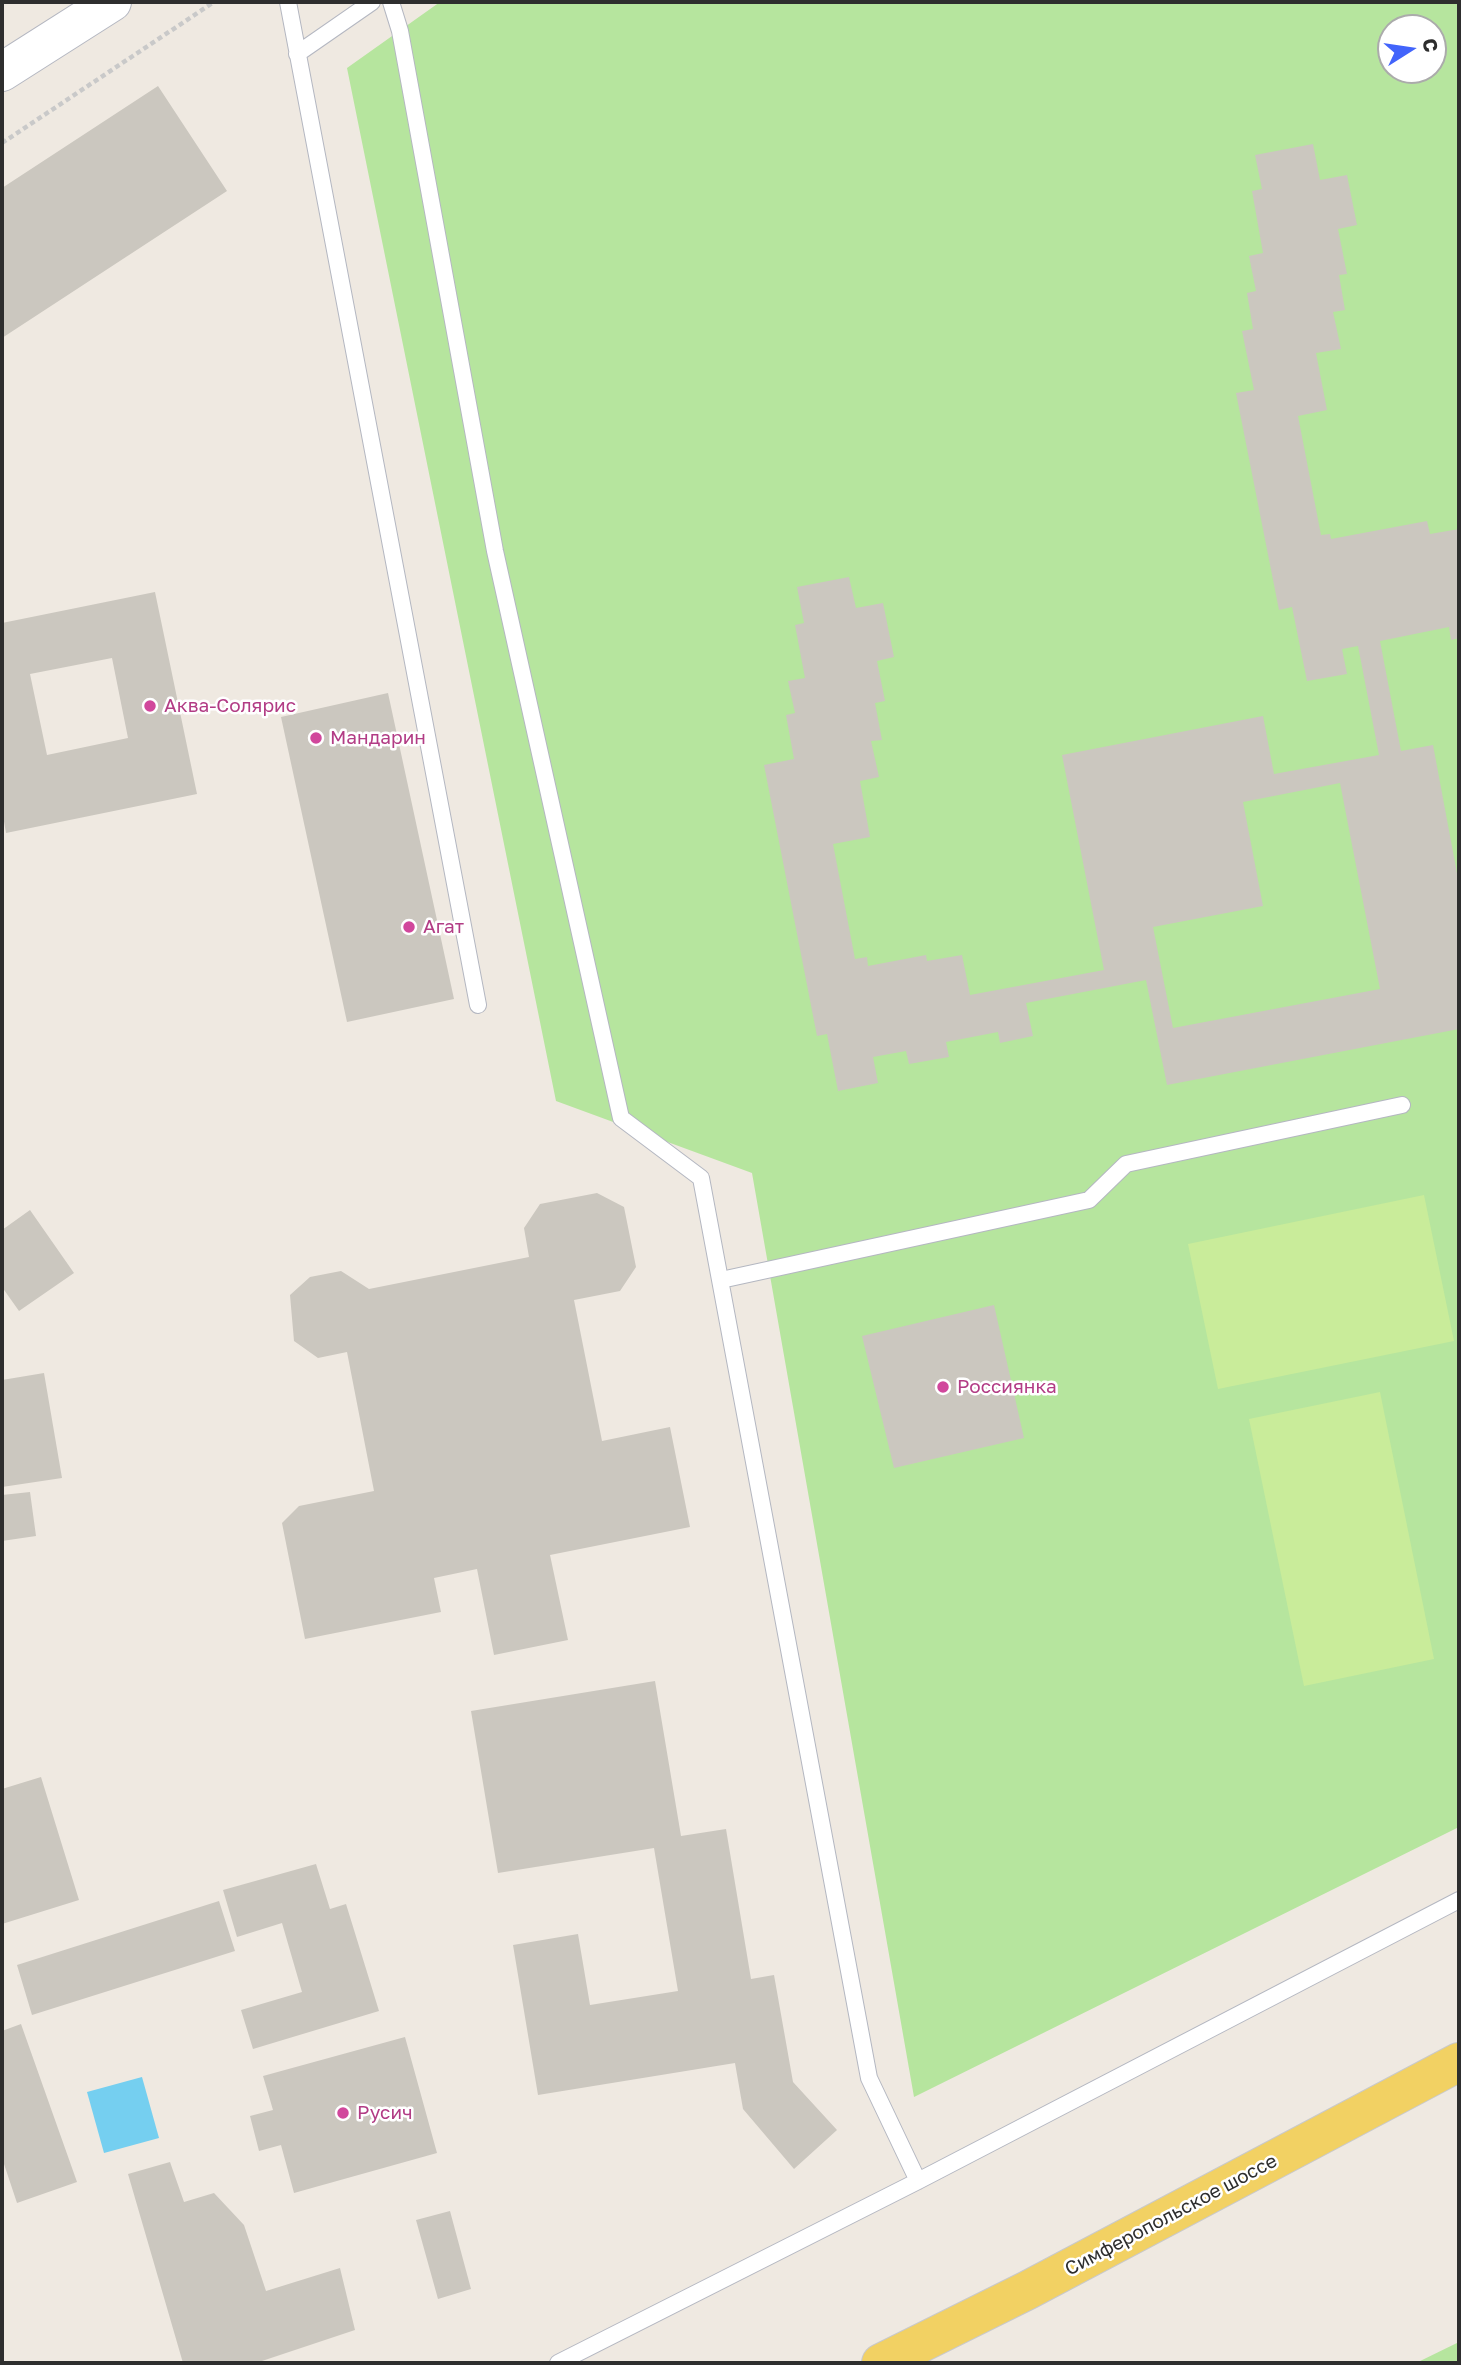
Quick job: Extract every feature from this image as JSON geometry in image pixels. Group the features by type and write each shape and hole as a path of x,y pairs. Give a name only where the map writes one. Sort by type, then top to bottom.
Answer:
{"main road":[{"name":"Симферопольское шоссе","path":"881,2363 1028,2290 1459,2062"}],"street":[{"path":"2,72 112,2"}],"lane":[{"path":"288,2 478,1005"},
{"path":"297,54 372,2"},
{"path":"391,2 400,31 495,551 621,1118 701,1178 869,2078 918,2180"},
{"path":"720,1280 1089,1200 1126,1164 1402,1105"},
{"path":"558,2363 1459,1900"}],"path":[{"path":"2,144 214,2"}],"green space":[{"path":"440,2 1459,2 1459,1827 914,2097 752,1173 556,1101 347,68"},
{"path":"1424,1195 1454,1341 1218,1389 1188,1244"},
{"path":"1380,1392 1434,1659 1304,1686 1249,1419"},
{"path":"1459,2342 1459,2363 1416,2363"}],"water":[{"path":"142,2077 159,2138 104,2153 87,2092"}],"building":[{"path":"158,86 227,191 2,338 2,188"},
{"path":"1313,144 1320,180 1347,175 1357,225 1338,229 1347,274 1339,275 1345,310 1333,312 1341,349 1316,353 1327,410 1298,416 1321,535 1330,534 1331,539 1427,521 1430,534 1459,529 1459,638 1451,640 1449,627 1380,641 1401,751 1433,745 1459,884 1459,1029 1167,1085 1146,980 1026,1003 1033,1036 1000,1043 998,1032 946,1042 949,1057 909,1064 906,1051 873,1057 878,1083 838,1091 827,1034 817,1036 764,765 794,759 786,715 795,713 788,681 805,678 795,625 804,623 797,587 849,577 856,608 883,603 894,657 877,661 885,701 875,703 882,740 871,741 879,777 860,781 870,837 833,844 855,959 867,957 868,966 926,955 927,961 962,955 970,995 1104,970 1062,755 1263,716 1274,774 1379,755 1358,646 1342,649 1347,674 1307,681 1292,607 1279,610 1236,393 1254,390 1242,331 1253,329 1247,293 1256,291 1249,256 1263,253 1252,191 1262,189 1255,155","holes":["1340,783 1380,989 1173,1028 1153,927 1263,906 1243,802"]},
{"name":"Аква-Солярис","path":"155,592 197,794 6,833 2,810 2,623","holes":["112,658 128,738 47,755 30,674"]},
{"path":"388,693 454,999 347,1022 281,717"},
{"path":"597,1193 624,1207 636,1267 620,1291 574,1300 602,1441 670,1427 690,1527 550,1555 568,1640 494,1655 477,1569 434,1578 441,1612 305,1639 282,1523 299,1506 374,1491 347,1352 318,1358 294,1341 290,1295 310,1277 341,1271 369,1289 529,1257 524,1228 540,1204"},
{"path":"30,1210 74,1273 19,1311 2,1287 2,1230"},
{"name":"Россиянка","path":"994,1305 1024,1438 894,1468 862,1336"},
{"path":"44,1373 62,1478 2,1487 2,1380"},
{"path":"30,1492 36,1536 2,1541 2,1495"},
{"path":"655,1681 681,1836 726,1829 751,1979 774,1975 793,2082 837,2130 794,2169 743,2109 735,2063 538,2095 513,1945 578,1934 590,2005 678,1991 654,1848 498,1873 471,1711"},
{"path":"41,1777 79,1900 2,1924 2,1789"},
{"path":"316,1864 330,1909 346,1904 379,2011 253,2049 241,2010 302,1992 282,1923 237,1937 223,1890"},
{"path":"219,1901 235,1951 32,2015 17,1965"},
{"path":"21,2024 77,2182 17,2203 2,2158 2,2031"},
{"name":"Русич","path":"405,2037 437,2153 294,2193 281,2145 259,2151 250,2116 273,2110 263,2076"},
{"path":"170,2162 184,2202 214,2193 244,2225 266,2291 340,2268 355,2330 256,2363 183,2363 128,2174"},
{"path":"450,2211 471,2289 438,2299 416,2220"}],"place":[{"name":"Аква-Солярис","path":"150,706"},
{"name":"Мандарин","path":"316,738"},
{"name":"Агат","path":"409,927"},
{"name":"Россиянка","path":"943,1387"},
{"name":"Русич","path":"343,2113"}]}
